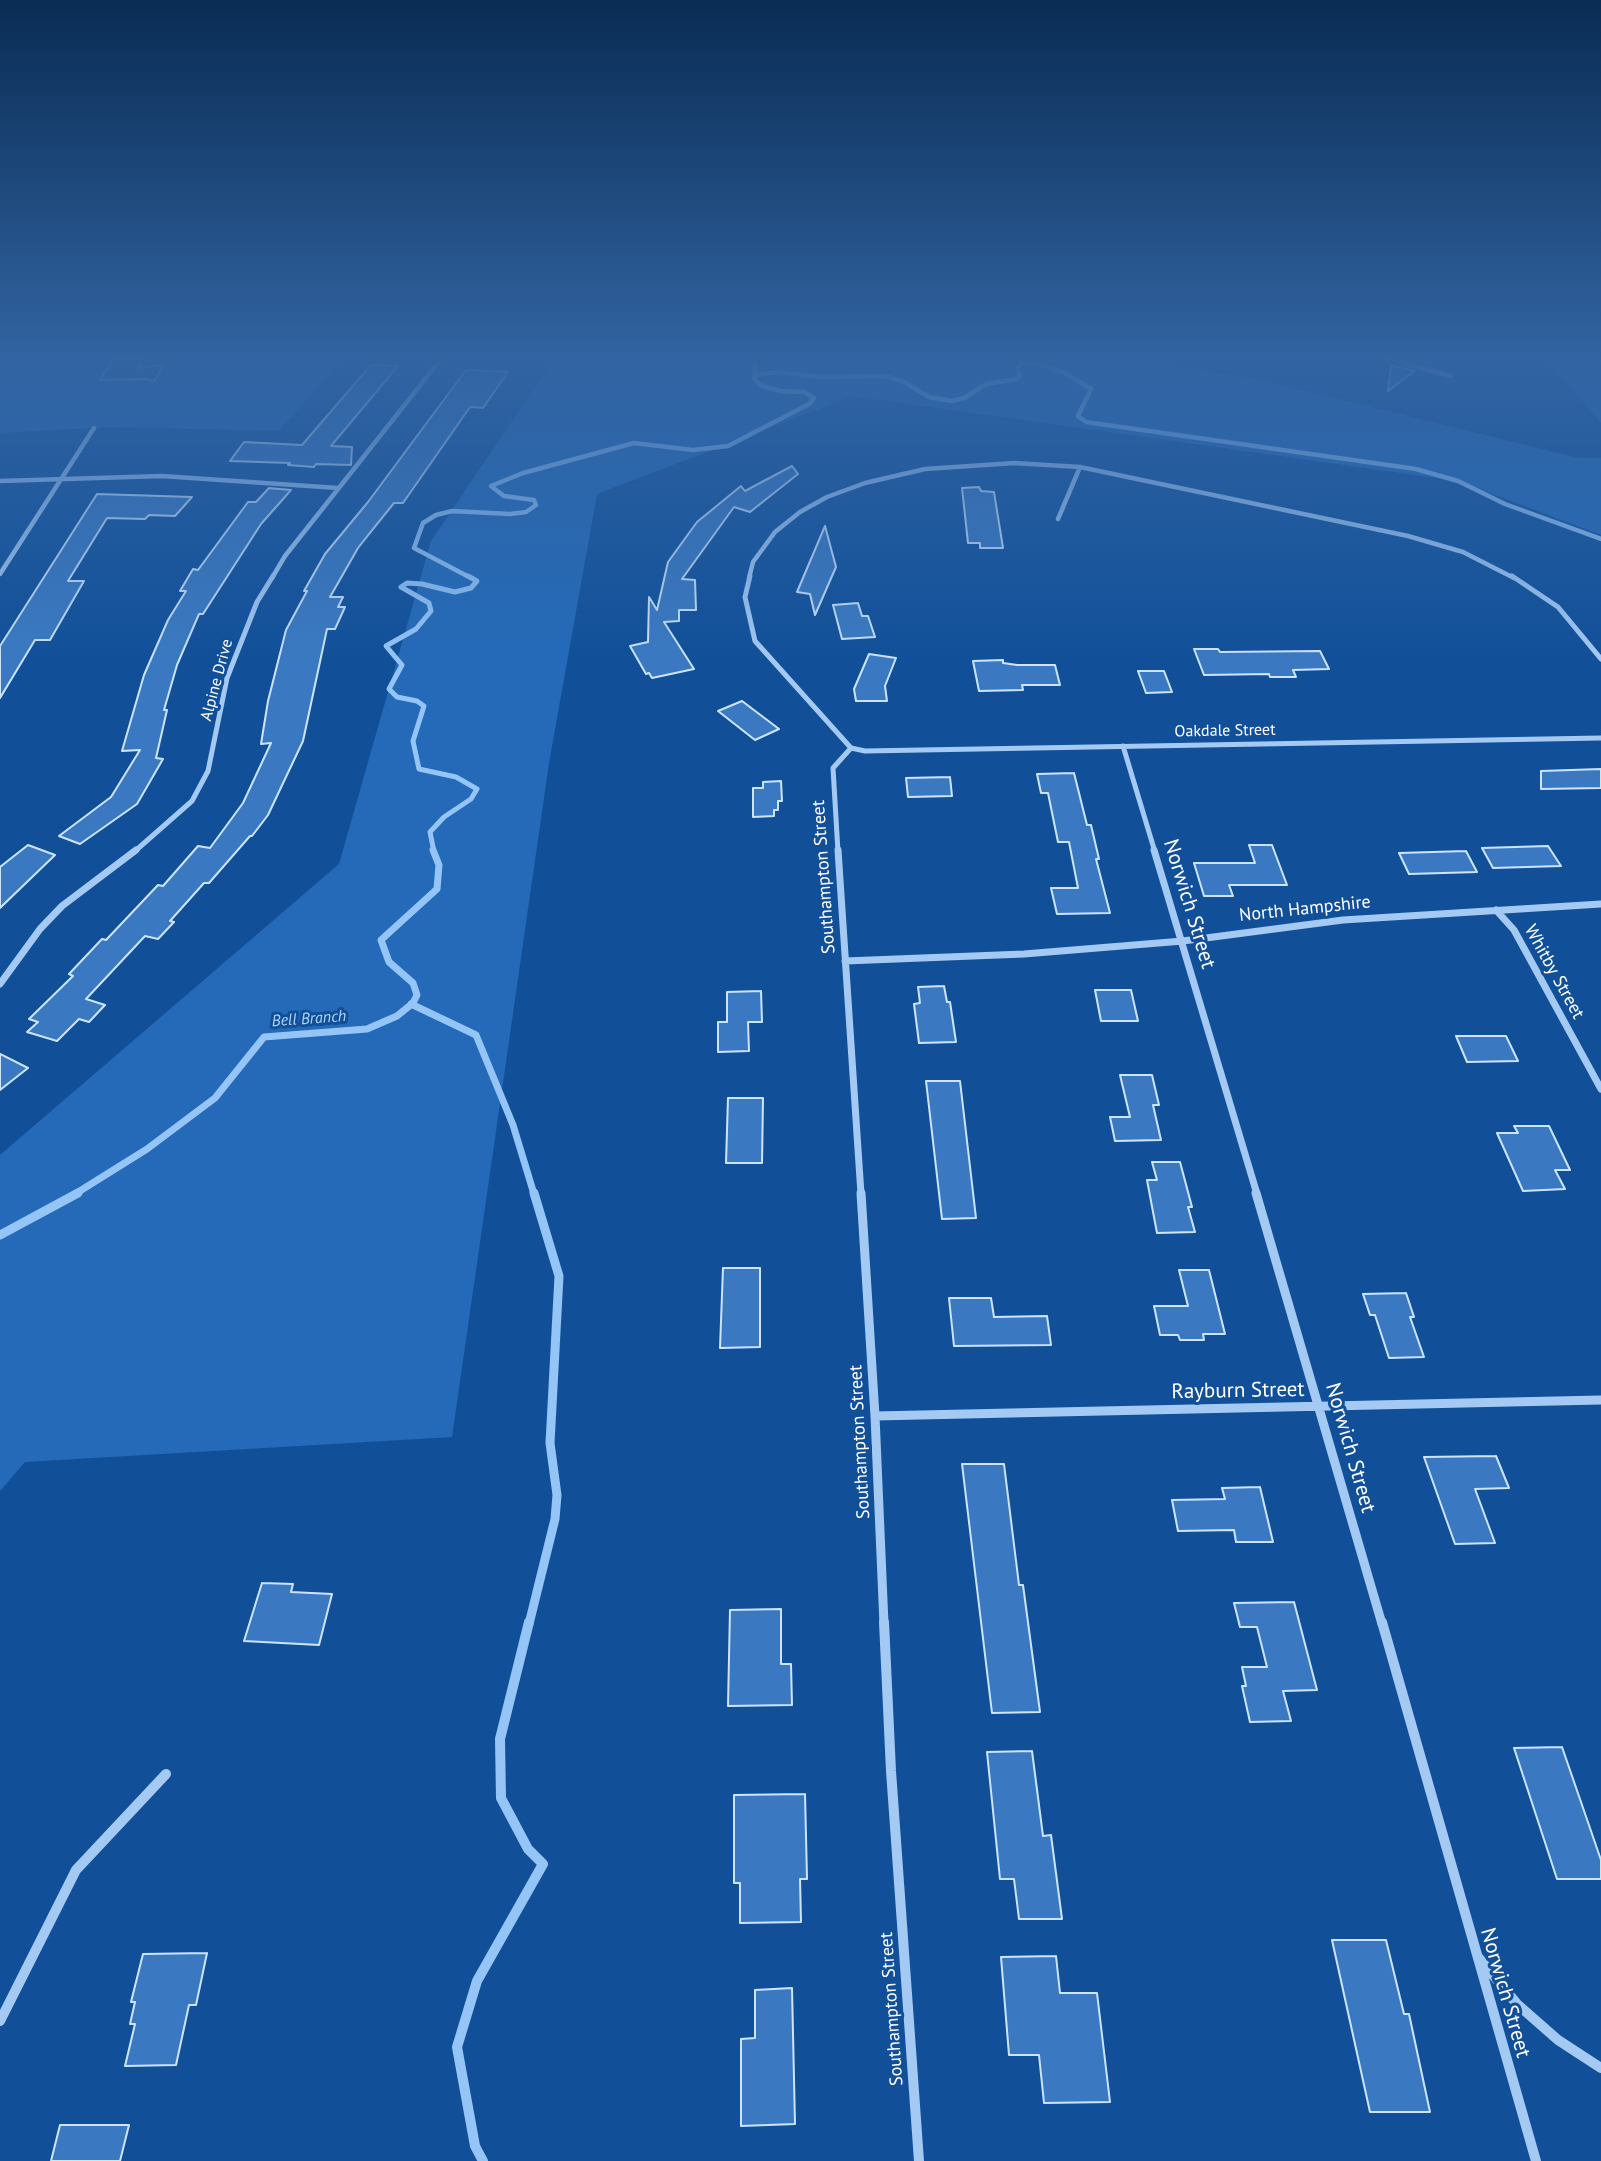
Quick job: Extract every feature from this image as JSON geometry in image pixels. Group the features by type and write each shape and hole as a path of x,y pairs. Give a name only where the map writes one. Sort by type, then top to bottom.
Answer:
{"street":[{"path":"0,574 75,460"},
{"name":"Alpine Drive","path":"0,984 40,929 62,906 169,824 200,790 208,771 227,678 245,627 285,555 360,460"},
{"path":"851,748 765,656 755,641 750,626 746,585 753,562 766,541 785,522 813,504 843,490 891,475 980,463 1080,467 1408,536 1462,552 1512,576 1558,607 1601,659"},
{"path":"1058,519 1080,467"},
{"path":"0,481 65,477 190,477 338,488"},
{"name":"Oakdale Street","path":"851,748 865,751 1601,738"},
{"name":"Norwich Street","path":"1123,746 1320,1406 1536,2161"},
{"name":"Southampton Street","path":"851,748 833,768 875,1416 891,1770 919,2161"},
{"name":"North Hampshire","path":"845,961 1024,954 1182,941 1343,920 1601,904"},
{"name":"Whitby Street","path":"1496,910 1514,930 1601,1088"},
{"name":"Rayburn Street","path":"875,1416 1601,1400"},
{"path":"0,2021 76,1870 166,1774"},
{"path":"1475,1954 1517,2004 1558,2040 1601,2068"}],"shaded area":[{"path":"486,460 686,460 597,494 549,763 452,1437 25,1462 0,1491 0,1155 339,864 431,541"},
{"path":"1307,460 1601,460 1601,535 1458,481"}],"building":[{"path":"351,460 351,465 316,464 314,467 288,465 290,463 230,461"},
{"path":"399,460 433,460 403,503 394,503 358,548 330,597 343,597 338,607 345,607 335,629 327,629 303,741 268,815 209,883 204,883 170,921 174,922 158,939 145,936 86,999 105,1005 89,1022 79,1019 57,1041 27,1032 38,1022 29,1019 73,976 69,974 102,939 106,940 158,885 163,886 198,846 210,848 243,803 271,743 261,744 268,701 286,630 325,554"},
{"path":"792,466 798,474 750,512 734,507 682,579 695,580 696,610 679,610 679,621 664,622 694,669 652,678 649,673 646,674 630,646 648,642 649,597 657,610 668,562 697,522 741,486 745,491"},
{"path":"979,487 981,491 994,492 1003,548 980,548 980,543 968,543 962,488"},
{"path":"269,488 291,490 261,524 203,614 199,614 177,665 164,710 167,710 156,758 163,759 137,804 80,844 59,836 111,797 140,750 122,751 144,675 168,620 186,591 180,591 193,569 198,570 248,502 256,502"},
{"path":"97,494 192,497 175,516 149,515 145,519 107,518 68,581 84,581 50,640 35,640 0,698 0,646"},
{"path":"825,526 836,567 815,615 810,594 797,592"},
{"path":"858,603 862,616 868,616 875,637 842,639 833,605"},
{"path":"1194,649 1218,649 1220,652 1320,651 1329,669 1293,670 1296,677 1270,677 1269,674 1204,675"},
{"path":"869,654 896,658 885,686 887,701 856,701 854,689"},
{"path":"1003,660 1003,663 1017,665 1055,665 1060,685 1022,685 1023,690 979,691 973,661"},
{"path":"1138,671 1164,671 1172,692 1146,693"},
{"path":"742,701 779,729 755,740 718,711"},
{"path":"1601,769 1601,788 1541,789 1541,771"},
{"path":"1074,773 1087,825 1091,825 1099,859 1096,859 1110,913 1057,914 1051,888 1078,888 1069,842 1058,842 1048,793 1041,793 1037,774"},
{"path":"950,777 952,796 908,797 906,778"},
{"path":"781,781 782,801 778,801 778,810 774,810 774,816 753,817 753,788 763,788 763,782"},
{"path":"28,845 55,855 0,908 0,867"},
{"path":"1249,845 1272,845 1287,885 1229,885 1233,896 1204,896 1194,863 1255,863"},
{"path":"1548,846 1561,866 1493,868 1482,848"},
{"path":"1466,851 1477,872 1409,874 1399,853"},
{"path":"944,986 947,1002 950,1002 956,1042 919,1043 914,1004 920,1003 918,987"},
{"path":"1095,990 1131,990 1138,1021 1101,1021"},
{"path":"761,991 762,1022 748,1022 749,1051 718,1052 718,1022 727,1022 727,992"},
{"path":"1456,1036 1506,1036 1518,1061 1467,1062"},
{"path":"0,1054 28,1068 0,1090"},
{"path":"1120,1075 1152,1075 1159,1105 1153,1105 1161,1140 1115,1141 1110,1117 1130,1117"},
{"path":"926,1081 960,1081 976,1218 942,1219"},
{"path":"728,1098 763,1098 762,1163 726,1163"},
{"path":"1514,1126 1549,1126 1570,1170 1555,1170 1565,1189 1523,1191 1497,1133 1518,1133"},
{"path":"1152,1162 1180,1162 1192,1207 1188,1207 1195,1232 1157,1233 1147,1180 1157,1180"},
{"path":"723,1268 760,1268 760,1347 720,1348"},
{"path":"1179,1270 1209,1270 1225,1334 1203,1334 1204,1340 1180,1340 1178,1335 1160,1335 1154,1306 1188,1306"},
{"path":"1406,1293 1414,1317 1410,1317 1424,1357 1389,1358 1375,1315 1370,1315 1363,1294"},
{"path":"949,1298 991,1298 994,1317 1047,1316 1051,1345 954,1346"},
{"path":"1496,1456 1509,1488 1475,1489 1495,1543 1455,1544 1424,1457"},
{"path":"962,1464 1004,1464 1019,1585 1023,1585 1040,1712 992,1713"},
{"path":"1260,1487 1273,1542 1236,1542 1234,1530 1178,1531 1172,1500 1225,1499 1222,1488"},
{"path":"262,1583 293,1584 291,1592 332,1594 319,1645 244,1641"},
{"path":"1294,1602 1317,1690 1283,1691 1291,1721 1250,1722 1242,1686 1246,1686 1242,1667 1267,1667 1257,1627 1240,1627 1234,1603"},
{"path":"781,1609 781,1664 791,1664 792,1705 728,1706 730,1610"},
{"path":"1562,1747 1601,1860 1601,1879 1557,1879 1514,1748"},
{"path":"1032,1751 1043,1836 1051,1835 1062,1919 1019,1919 1014,1879 1000,1879 987,1752"},
{"path":"805,1794 807,1879 800,1879 801,1922 740,1923 740,1883 734,1883 734,1795"},
{"path":"1332,1940 1386,1940 1404,2014 1409,2014 1430,2112 1370,2112"},
{"path":"207,1953 196,2005 189,2005 176,2065 125,2066 135,2024 130,2024 135,2002 131,2002 143,1954"},
{"path":"1056,1956 1060,1993 1097,1993 1110,2102 1044,2103 1039,2055 1009,2055 1001,1957"},
{"path":"792,1988 795,2124 741,2126 741,2039 755,2038 755,1990"},
{"path":"60,2125 129,2125 120,2161 51,2161"}],"waterway":[{"name":"Bell Branch","path":"471,578 414,548 423,523 436,515 452,511 510,514 526,512 536,505 534,500 504,496 491,486 523,473 572,460"},
{"name":"Bell Branch","path":"1352,460 1416,469 1458,481 1505,504 1601,539"},
{"name":"Bell Branch","path":"434,852 430,832 444,817 471,799 477,789 456,777 419,769 413,741 424,706 417,701 397,697 389,689 402,665 386,646 416,629 431,611 429,603 401,587 407,583 422,584 455,592 471,588 477,581 468,576"},
{"name":"Bell Branch","path":"411,1004 417,995 413,983 389,962 381,940 437,889 439,865 433,850"},
{"name":"Bell Branch","path":"75,1194 147,1149 215,1098 264,1037 367,1029 397,1016 411,1004"},
{"path":"411,1004 476,1035 513,1125 534,1194"},
{"name":"Bell Branch","path":"0,1235 78,1193"},
{"path":"529,1624 555,1519 557,1495 550,1443 559,1276 534,1193"},
{"path":"483,2161 475,2146 457,2047 477,1981 543,1864 528,1849 501,1798 500,1739 529,1622"}]}
